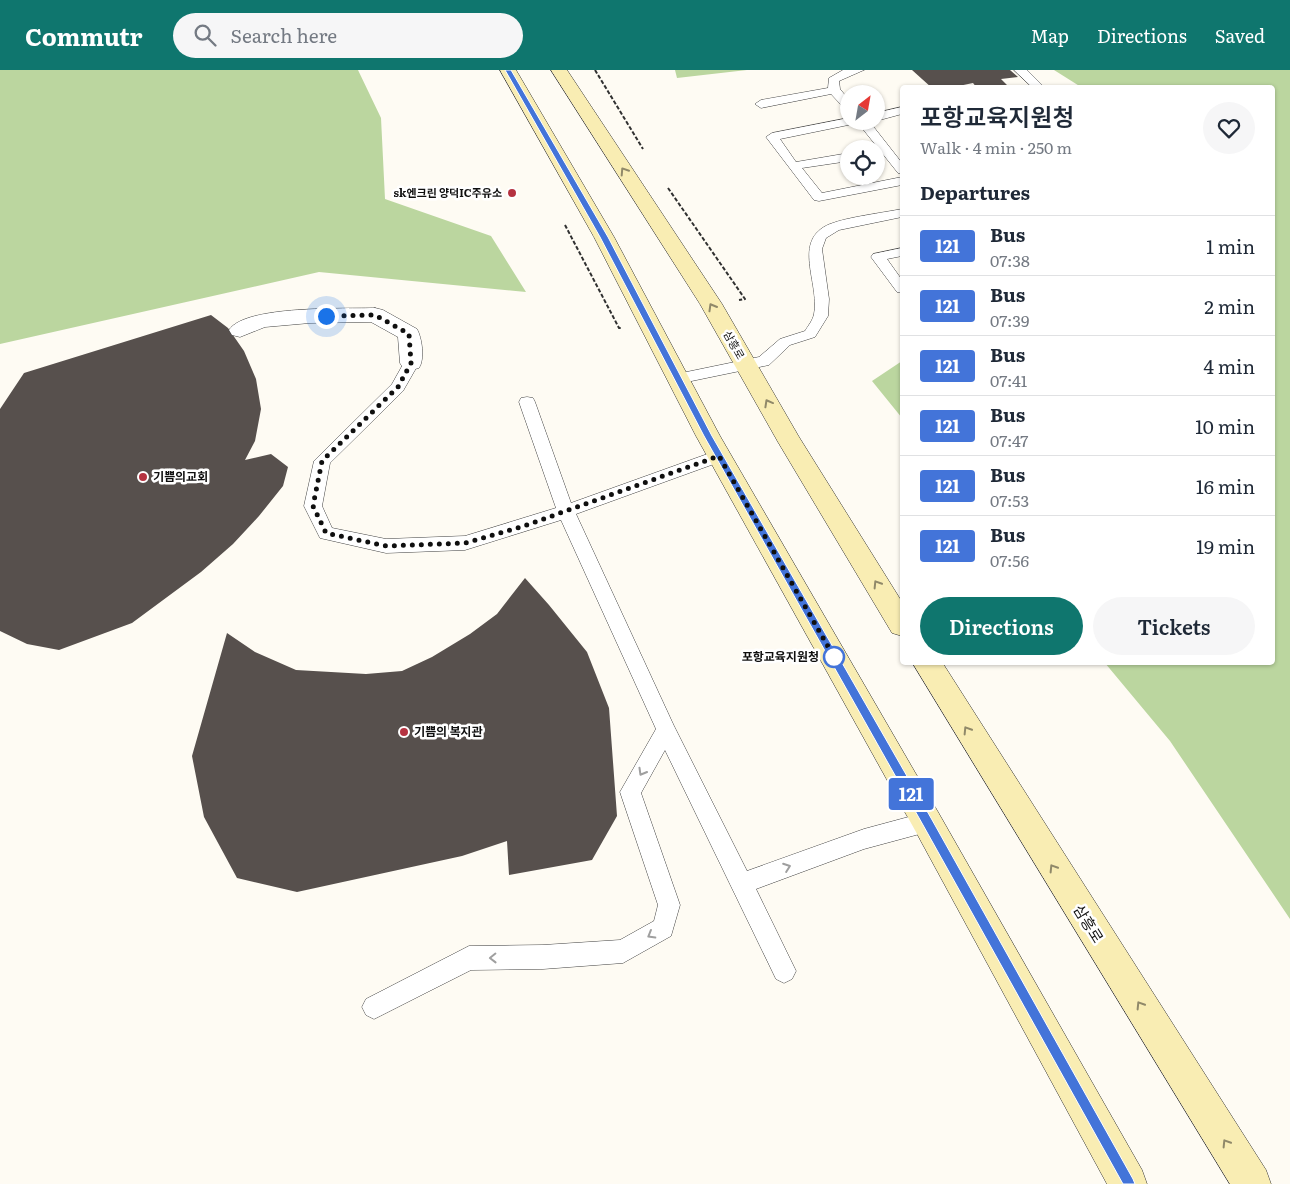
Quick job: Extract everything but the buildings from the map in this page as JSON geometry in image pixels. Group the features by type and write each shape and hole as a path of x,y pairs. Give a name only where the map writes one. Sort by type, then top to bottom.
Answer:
{"main road":[{"path":"508,70 609,246 719,456 927,822 1128,1184"},
{"name":"삼흥로","path":"558,70 711,304 790,442 900,622"},
{"name":"삼흥로","path":"928,665 1252,1184"}],"street":[{"path":"240,330 271,320 310,316 375,315 409,334 411,363"}],"lane":[{"path":"840,97 834,90 833,80 845,73 858,70"},
{"path":"1020,70 1037,85"},
{"path":"761,104 834,90"},
{"path":"885,115 900,111"},
{"path":"840,124 772,137 793,166 820,197 900,181"},
{"path":"885,155 900,168"},
{"path":"793,166 840,158"},
{"path":"677,379 764,361 785,342 810,334 821,316 822,299 815,248 820,236 835,227 900,213"},
{"path":"900,252 878,257 900,286"},
{"path":"411,363 398,387 322,461 313,506 326,533 386,546 465,543 524,526 719,456"},
{"path":"527,402 565,510 666,730 784,971"},
{"path":"374,1007 468,958 543,957 624,951 663,928 669,905 630,792 666,730"},
{"path":"741,884 864,839 927,822"}],"green space":[{"path":"0,70 358,70 381,118 385,199 491,236 526,292 319,272 0,344"},
{"path":"675,70 747,70 677,78"},
{"path":"1054,70 1290,70 1290,919 1170,741 1107,665 1275,665 1275,85 1078,85"},
{"path":"900,362 900,416 872,381"}],"bus line":[{"name":"121","path":"508,70 604,237 708,436 927,822 1128,1184"}],"place":[{"name":"sk엔크린 양덕IC주유소","path":"512,193"},
{"name":"기쁨의교회","path":"143,477"},
{"name":"포항교육지원청","path":"834,657"},
{"name":"기쁨의 복지관","path":"404,732"}],"route":[{"path":"326,316 375,315 409,334 411,363 398,387 322,461 313,506 326,533 386,546 465,543 524,526 719,456 834,657"}]}
